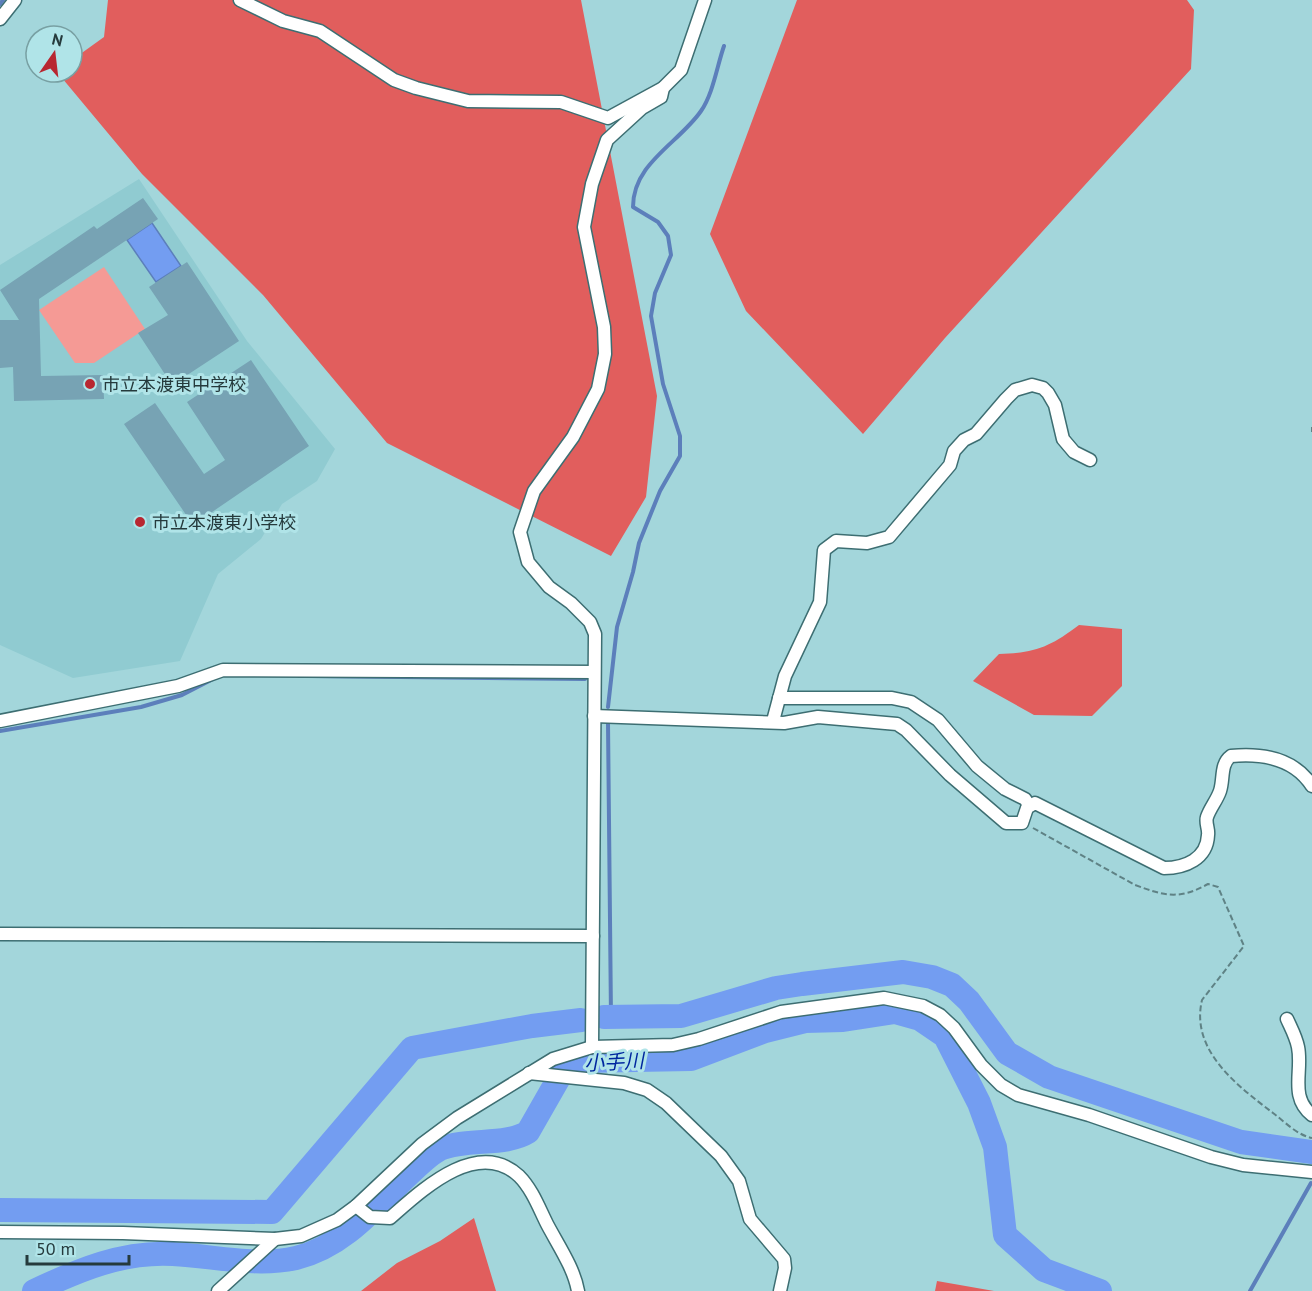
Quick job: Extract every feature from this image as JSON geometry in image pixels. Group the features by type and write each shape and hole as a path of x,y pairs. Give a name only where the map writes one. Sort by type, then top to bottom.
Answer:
{"street":[{"path":"0,19 15,0"},
{"path":"240,0 283,21 320,31 394,80 468,101 561,102 608,118 663,88 681,70 705,0"},
{"path":"592,1047 595,634 590,622 571,603 549,587 528,562 520,532 534,491 573,437 597,389 605,354 604,327 584,227 592,184 607,140 642,108 661,97 663,88"},
{"path":"773,721 785,676 820,602 824,550 836,541 867,543 889,537 950,465 954,451 964,440 976,434 1015,390 1032,385 1043,388 1055,405 1063,439 1074,452 1090,460"},
{"path":"0,721 178,686 223,670 594,672"},
{"path":"779,698 892,698 911,702 938,720 977,766 1005,789 1025,799 1029,805"},
{"path":"594,716 784,723 818,717 897,724 906,730 950,775 1006,823 1022,823 1029,805"},
{"path":"1029,805 1042,806 1164,868 1178,868 1191,863 1205,850 1208,839 1207,816 1220,789 1224,764 1231,756 1252,754 1275,758 1300,772 1312,786"},
{"path":"0,934 593,936"},
{"path":"0,1232 123,1233 275,1239 301,1236 362,1212 422,1144 553,1059 592,1047 673,1045 699,1039 781,1012 884,998 923,1006 940,1016 954,1028 981,1065 1000,1085 1018,1095 1089,1115 1211,1157 1244,1165 1312,1172"},
{"path":"1287,1019 1298,1047 1298,1096 1305,1110 1312,1115"},
{"path":"529,1073 624,1083 647,1090 698,1132 721,1156 740,1181 750,1219 784,1259 780,1291"},
{"path":"362,1212 390,1218 430,1184 457,1168 476,1164 506,1168 517,1175 531,1192 578,1291"},
{"path":"218,1291 275,1239"}],"path":[{"path":"1312,427 1312,432"},
{"path":"1022,823 1065,844 1135,885 1151,891 1183,896 1208,884 1218,887 1244,946 1203,1000 1201,1010 1204,1040 1220,1066 1244,1091 1298,1132 1312,1138"}],"shaded area":[{"path":"108,0 581,0 657,396 646,497 611,556 387,443 263,295 142,174 67,84 84,84 84,51 104,37"},
{"path":"797,0 1187,0 1194,10 1191,69 945,338 863,434 746,311 710,234"},
{"name":"市立本渡東小学校","path":"139,179 247,341 335,449 317,481 282,504 261,539 218,574 180,661 73,678 0,645 0,265"},
{"path":"104,267 145,329 94,363 75,363 39,310"},
{"path":"1079,625 1122,629 1122,686 1092,716 1034,715 973,681 999,654 1023,652 1042,647 1059,639"},
{"path":"474,1218 496,1291 361,1291 397,1263 440,1241"},
{"path":"937,1281 994,1291 935,1291"}],"water":[{"path":"152,223 181,266 156,282 127,240"}],"building":[{"path":"143,198 158,219 39,299 41,376 103,375 104,399 14,401 13,367 0,368 0,320 19,320 0,290 94,226 97,229"},
{"path":"187,262 239,341 172,385 138,333 168,315 149,287"},
{"path":"251,360 309,446 193,525 124,424 155,403 204,474 225,460 187,402"}],"waterway":[{"path":"0,4 3,0"},
{"path":"608,707 617,627 639,543 660,491 680,456 680,436 663,384 651,316 655,293 671,255 668,236 658,222 633,207 635,192 649,166 701,111 712,88 724,46"},
{"path":"313,676 585,679"},
{"path":"0,731 141,707 182,695 213,679"},
{"path":"608,723 611,1017"},
{"path":"604,1017 681,1016 776,988 802,984 903,972 932,977 952,985 969,1001 1007,1053 1049,1077 1241,1142 1312,1152"},
{"name":"小手川","path":"34,1291 85,1269 137,1256 173,1254 266,1261 296,1258 313,1253 356,1226 422,1162 440,1149 509,1139 528,1132 564,1069 579,1061 691,1059 765,1031 805,1021 843,1020 895,1012 920,1019 945,1036 979,1103 995,1147 1005,1235 1044,1270 1100,1291"},
{"path":"0,1210 272,1212 412,1048 532,1026 581,1020"},
{"path":"1250,1291 1311,1183"}],"place":[{"name":"市立本渡東中学校","path":"90,384"},
{"name":"市立本渡東小学校","path":"140,522"}]}
